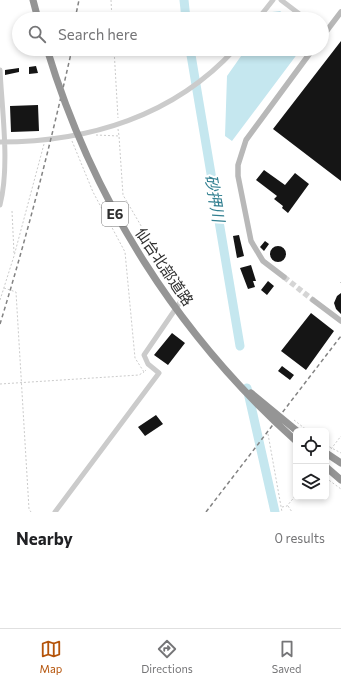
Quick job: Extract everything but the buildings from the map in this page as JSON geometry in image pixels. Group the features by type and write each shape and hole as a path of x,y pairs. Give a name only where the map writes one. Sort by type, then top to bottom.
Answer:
{"highway":[{"path":"33,0 36,12"},
{"name":"仙台北部道路","path":"49,56 81,145 111,207 139,256 164,294 216,360 257,406 293,439"},
{"name":"仙台北部道路","path":"216,360 244,388 293,428"},
{"path":"329,451 341,463"},
{"path":"329,469 341,479"}],"main road":[{"path":"329,27 341,12"},
{"path":"284,277 263,261 251,241 238,176 238,164 246,140 308,56"},
{"path":"313,300 341,321"}],"street":[{"path":"264,12 273,0"},
{"path":"281,0 297,12"},
{"path":"2,142 70,137 118,126 143,116 181,96 204,79 228,56"},
{"path":"0,70 4,181 0,205"},
{"path":"55,512 159,373 144,359 146,351 184,298"}],"path":[{"path":"111,0 112,12"},
{"path":"114,56 123,195 184,298"},
{"path":"95,132 97,137 119,136"},
{"path":"70,137 93,192 125,252 133,347 135,358 144,372"},
{"path":"0,300 14,256 45,140"},
{"path":"12,211 14,256"},
{"path":"4,288 16,292 29,509 31,512"},
{"path":"0,384 139,375 152,367"},
{"path":"294,420 304,428"},
{"path":"268,434 282,512"},
{"path":"341,436 329,451 341,453"},
{"path":"329,480 341,489"},
{"path":"281,507 288,506 293,499"},
{"path":"288,506 292,512"}],"water":[{"path":"241,56 296,56 232,141 225,136 227,76"}],"waterway":[{"name":"砂押川","path":"184,0 185,12"},
{"name":"砂押川","path":"191,56 240,346"},
{"name":"砂押川","path":"247,388 275,512"}],"tunnel":[{"path":"284,277 313,300"}],"railway":[{"path":"76,12 79,0"},
{"path":"0,324 39,187 70,56"},
{"path":"206,512 341,336"}]}
